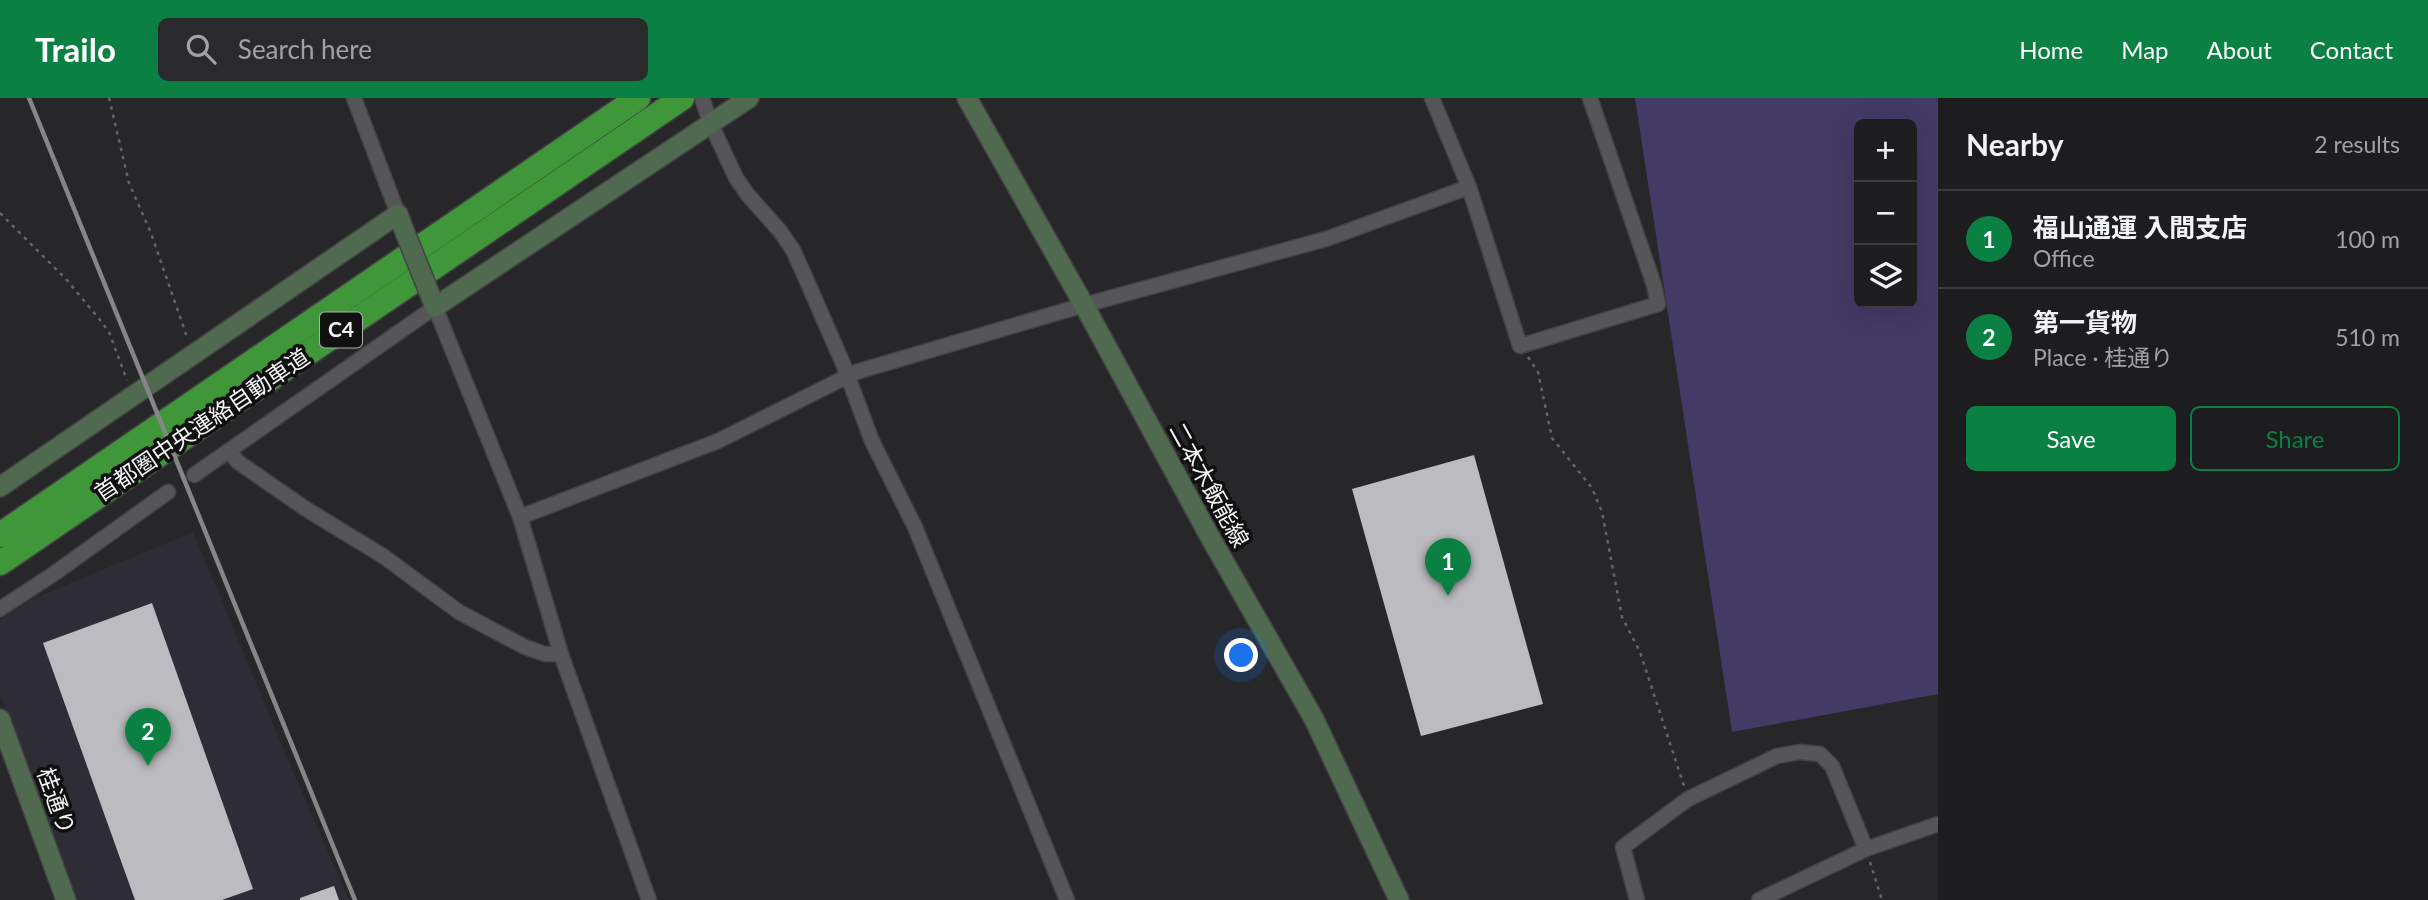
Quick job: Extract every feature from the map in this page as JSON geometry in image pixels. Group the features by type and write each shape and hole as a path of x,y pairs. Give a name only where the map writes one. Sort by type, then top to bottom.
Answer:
{"highway":[{"name":"首都圏中央連絡自動車道","path":"0,535 638,98"},
{"name":"首都圏中央連絡自動車道","path":"0,563 682,98"}],"street":[{"path":"354,98 400,220 520,517 561,654 649,900"},
{"path":"194,475 433,302 706,111 748,98"},
{"name":"二本木飯能線","path":"967,98 1084,305 1175,475 1314,719 1399,900"},
{"path":"1432,98 1469,187 1521,346 1658,304 1654,285 1590,98"},
{"path":"706,111 736,178 793,250 844,366 872,441 915,527 1067,900"},
{"path":"520,517 718,441 847,377 895,360 1326,239 1469,187"},
{"path":"0,487 193,354 400,220"},
{"path":"229,452 238,462 294,502 383,556 459,612 525,647 545,654 561,654"},
{"path":"0,609 168,492"},
{"name":"桂通り","path":"0,719 66,900"},
{"path":"1637,900 1623,847 1688,799 1777,756 1800,752 1820,754 1832,766 1866,849"},
{"path":"1759,900 1866,849 1938,824"}],"path":[{"path":"108,98 129,183 151,233 193,354"},
{"path":"0,212 66,279 100,320 116,348 133,396"},
{"path":"1521,346 1538,372 1552,438 1592,488 1602,512 1622,617 1640,652 1688,799"},
{"path":"1866,849 1882,900"}],"shaded area":[{"path":"1635,98 1938,98 1938,694 1732,732"},
{"path":"193,532 349,900 76,900 0,693 0,620 26,602"}],"building":[{"path":"1474,455 1543,704 1421,736 1352,489"},
{"path":"152,603 253,889 222,900 135,900 43,643"},
{"path":"334,886 339,900 300,900 300,898"}],"railway":[{"path":"29,98 355,900"}],"place":[{"name":"福山通運 入間支店","path":"1448,596"},
{"name":"第一貨物","path":"148,766"}]}
